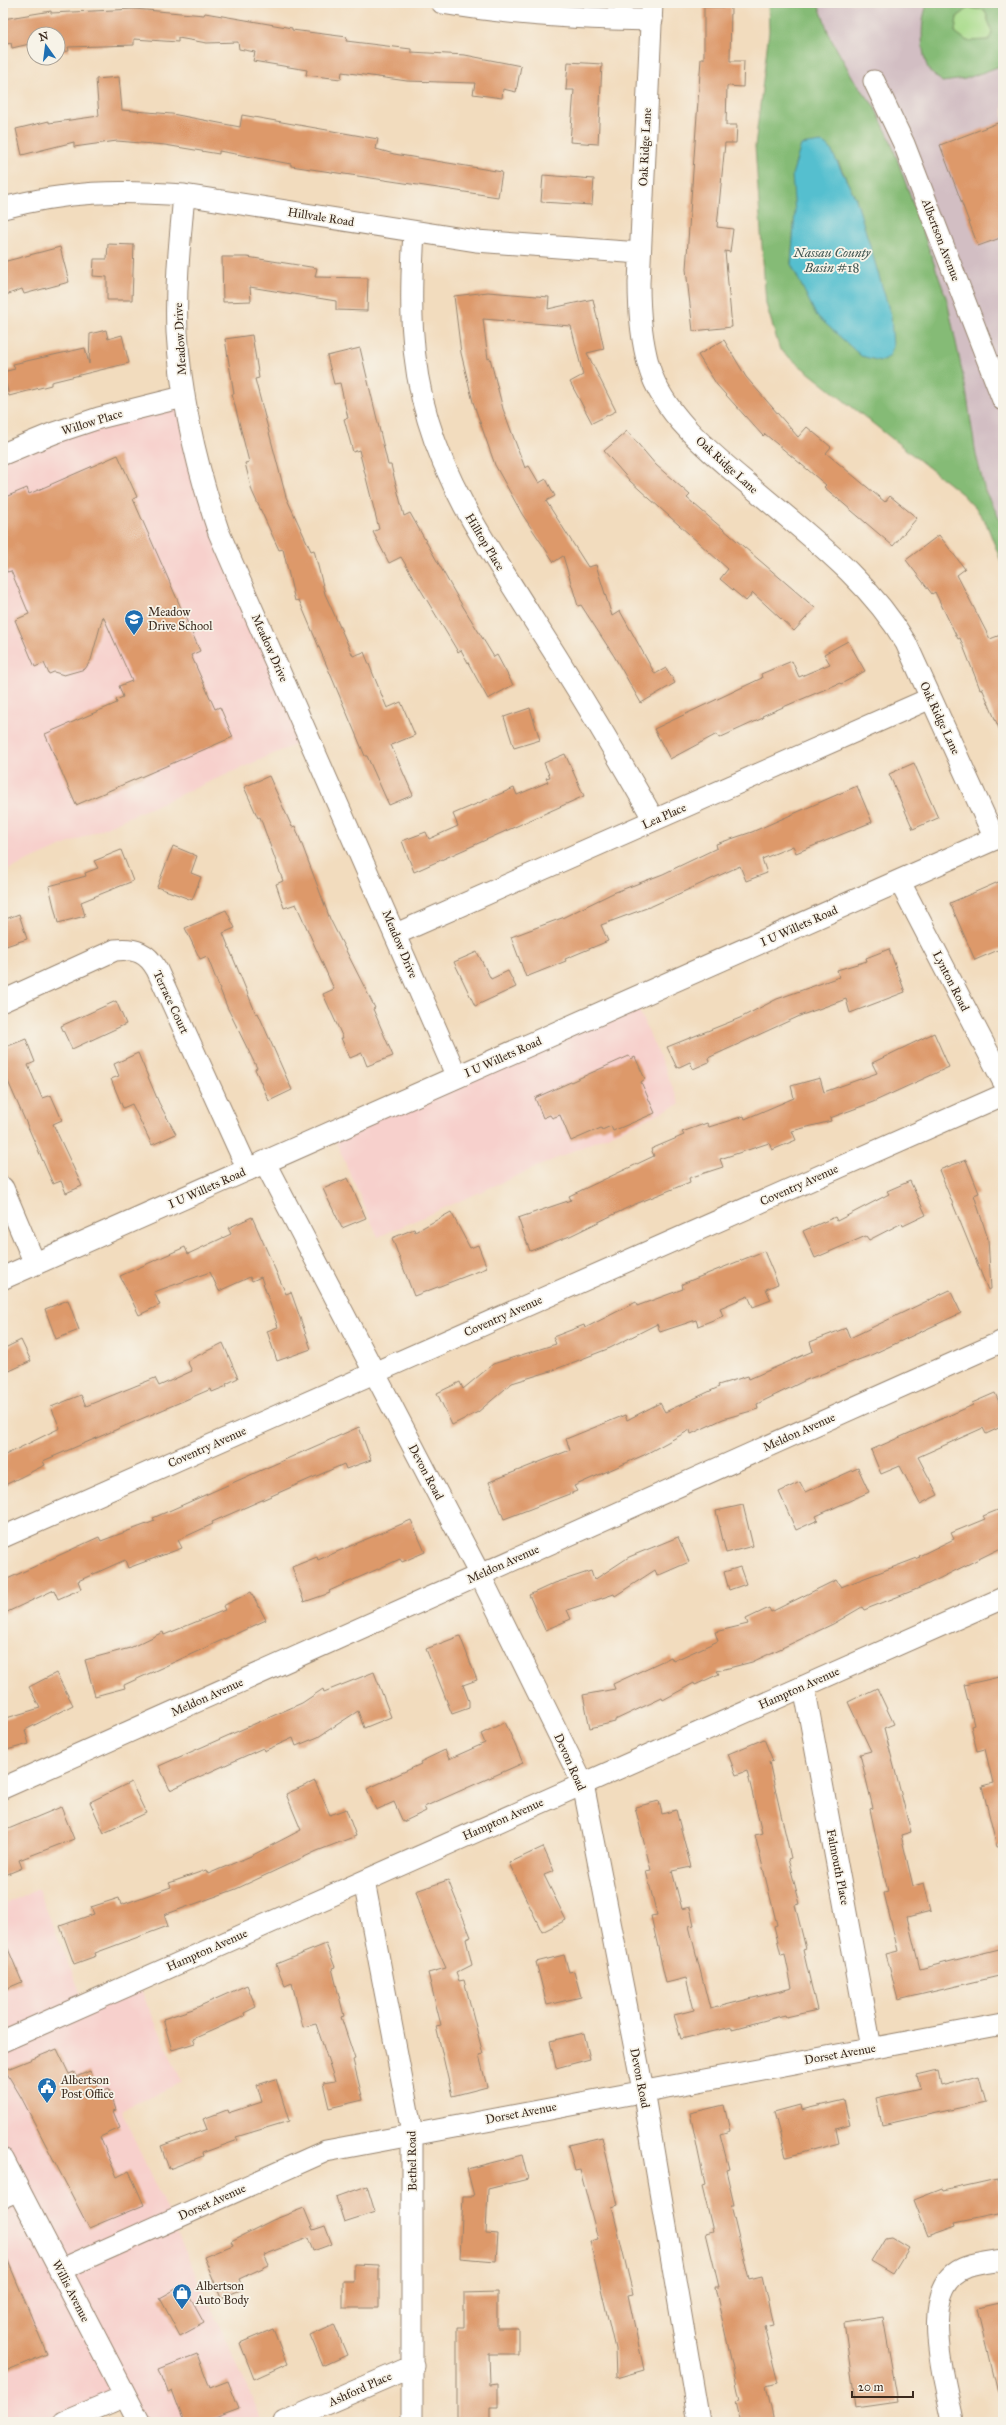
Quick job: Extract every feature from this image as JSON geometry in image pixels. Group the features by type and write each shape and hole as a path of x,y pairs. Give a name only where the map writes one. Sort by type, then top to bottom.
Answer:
{"main road":[{"name":"I U Willets Road","path":"3,1278 999,837"},
{"name":"Willis Avenue","path":"3,2160 11,2194 60,2270 139,2422"}],"street":[{"path":"442,3 491,11 605,19 652,11"},
{"name":"Oak Ridge Lane","path":"652,11 640,253 639,312 649,367 666,401 713,455 818,543 877,600 893,621 906,643 931,698 999,837"},
{"name":"Albertson Avenue","path":"874,81 904,144 1003,400"},
{"name":"Hillvale Road","path":"3,208 55,196 77,193 137,192 184,195 414,232 502,244 640,253"},
{"name":"Meadow Drive","path":"184,195 178,258 177,330 183,397 206,495 219,534 396,934 457,1077"},
{"name":"Hilltop Place","path":"414,232 410,294 413,343 427,419 441,460 471,521 610,741 654,820"},
{"name":"Willow Place","path":"3,454 54,433 99,418 183,397"},
{"name":"Lea Place","path":"396,934 931,698"},
{"name":"Lynton Road","path":"900,882 1003,1081"},
{"name":"Terrace Court","path":"3,1001 115,950 128,949 141,952 152,960 257,1166"},
{"name":"Coventry Avenue","path":"3,1537 1003,1094"},
{"name":"Devon Road","path":"257,1166 374,1373 480,1575 582,1784 642,2090 699,2422"},
{"path":"3,1188 35,1264"},
{"name":"Meldon Avenue","path":"3,1788 1003,1341"},
{"name":"Hampton Avenue","path":"3,2041 1003,1598"},
{"name":"Falmouth Place","path":"804,1686 872,2048"},
{"name":"Bethel Road","path":"364,1880 412,2133 412,2422"},
{"name":"Dorset Avenue","path":"60,2270 326,2151 412,2133 1003,2024"},
{"path":"953,2422 940,2345 937,2318 939,2300 947,2281 966,2267 1003,2260"},
{"name":"Ashford Place","path":"284,2422 413,2366"},
{"path":"64,2422 125,2396"}],"shaded area":[{"path":"818,3 1003,3 1003,542 993,519 976,455 966,390 947,300 874,106 853,78 830,37"},
{"name":"Meadow Drive School","path":"183,397 192,437 310,738 3,872 3,454"},
{"path":"634,999 680,1104 378,1237 332,1133"},
{"path":"38,1889 85,2004 138,1984 182,2082 121,2110 263,2422 139,2422 125,2396 64,2422 3,2422 3,1895 7,1903"}],"green space":[{"path":"768,3 818,3 830,37 853,78 874,106 890,139 947,300 966,390 976,455 985,491 1003,525 1003,566 986,523 977,510 962,494 780,350 766,304 755,146 769,31","holes":["838,162 856,199 867,240 791,264 795,213"]},
{"path":"928,3 999,3 1003,13 1003,65 965,79 942,82 929,70 924,55 922,27 925,10","holes":["969,8 985,10 992,33 989,40 967,41 955,32 957,17"]},
{"path":"969,8 985,10 992,33 989,40 967,41 955,32 957,17"}],"water":[{"name":"Nassau County Basin #18","path":"821,142 830,148 856,199 891,316 893,347 889,357 880,361 861,356 816,315 791,264 795,213 792,175 801,145"}],"building":[{"path":"704,7 731,7 730,61 744,61 743,87 727,86 726,125 737,125 736,143 725,143 717,227 733,229 730,252 725,251 732,327 693,331 686,269 701,59 704,59"},
{"path":"134,9 204,15 205,13 292,28 292,30 347,37 346,41 411,49 411,52 465,55 521,66 516,92 503,89 502,98 473,94 475,83 407,81 342,72 341,79 306,75 307,70 253,61 255,52 239,49 238,42 207,43 178,38 178,42 134,39 134,45 68,47 69,51 66,51 66,26 26,26 26,45 12,48 11,43 3,45 3,19 51,11 51,13"},
{"path":"568,62 602,64 598,144 570,142 574,90 566,90"},
{"path":"119,77 122,110 172,114 240,127 242,115 378,139 376,149 394,154 502,172 498,197 291,166 291,164 219,151 219,154 165,145 117,141 74,147 74,142 22,155 16,129 49,121 49,123 99,116 96,79"},
{"path":"1003,121 1003,237 978,246 940,145"},
{"path":"543,175 594,179 592,205 541,202"},
{"path":"108,244 134,245 132,300 107,300 107,277 93,276 94,259 107,259"},
{"path":"60,247 69,282 24,294 22,289 3,296 3,262"},
{"path":"222,257 247,257 317,268 315,277 368,278 367,311 336,310 336,301 250,287 251,301 223,302"},
{"path":"488,292 549,297 548,309 593,299 604,349 587,353 616,411 592,423 570,382 583,375 571,326 483,319 488,359 490,358 503,409 525,468 529,466 539,483 546,479 555,496 546,501 588,567 596,565 612,616 620,611 655,674 666,668 675,683 641,703 614,656 581,605 578,606 563,556 554,562 522,514 495,465 473,402 461,353 454,296"},
{"path":"106,330 108,339 122,335 129,363 51,382 51,385 9,396 3,372 15,369 13,364 85,348 89,364 90,334"},
{"path":"252,335 259,378 255,379 286,497 311,551 314,550 325,594 353,656 364,652 387,708 401,702 415,735 391,745 413,795 389,805 367,756 365,756 299,600 295,601 283,549 279,550 252,491 245,463 249,462 232,394 234,394 225,339"},
{"path":"724,340 746,377 798,437 807,427 831,447 826,453 885,502 890,496 917,518 893,546 824,487 826,485 765,434 763,436 717,385 698,355"},
{"path":"360,348 388,465 391,465 404,516 410,513 459,600 494,657 497,655 513,685 488,699 461,650 458,652 401,557 389,563 373,532 379,529 359,450 353,452 344,419 348,418 340,383 334,384 327,356"},
{"path":"627,431 656,465 690,495 687,498 815,608 794,631 753,593 746,601 720,579 728,569 630,481 604,451"},
{"path":"118,455 137,497 133,499 200,651 191,655 215,709 220,707 233,737 76,805 45,734 117,703 116,700 123,697 119,686 132,681 103,616 91,660 85,669 64,675 54,672 49,674 44,663 35,667 15,620 29,614 11,571 7,572 3,562 3,498 27,488 29,494"},
{"path":"939,535 965,569 957,575 990,639 1003,634 1003,738 982,688 980,689 960,638 958,639 935,592 932,594 906,560"},
{"path":"848,641 865,671 841,684 840,683 762,716 763,718 719,738 717,734 670,759 654,729 762,678 761,674 792,661 799,677 830,664 824,654"},
{"path":"530,708 540,740 514,748 504,717"},
{"path":"565,754 584,796 414,872 402,841 426,832 429,839 458,826 453,814 514,788 517,795 548,782 546,778 550,777 544,763"},
{"path":"914,763 938,818 913,829 889,774"},
{"path":"269,776 292,827 295,826 330,919 375,1008 373,1009 393,1056 367,1066 362,1053 350,1058 341,1038 343,1038 323,994 334,989 296,904 284,908 276,884 283,881 260,817 258,818 244,787"},
{"path":"857,786 872,822 796,853 793,846 762,859 767,873 746,881 740,866 652,906 601,925 608,941 565,959 566,961 526,977 511,937 562,918 613,893 663,874 717,848 716,844 752,832"},
{"path":"173,846 197,856 191,873 201,877 192,900 157,887"},
{"path":"121,850 133,881 81,902 85,916 58,923 49,886 86,876 85,873 98,868 94,861"},
{"path":"1003,880 1003,948 975,960 950,903"},
{"path":"226,910 235,928 223,933 256,1014 258,1013 292,1090 269,1101 255,1069 257,1068 227,1007 207,956 200,959 185,928"},
{"path":"19,914 27,939 3,947 3,920"},
{"path":"889,949 905,992 850,1013 846,999 802,1015 708,1058 709,1062 693,1069 690,1062 677,1068 667,1047 740,1018 777,999 839,977 837,970 867,961 866,958"},
{"path":"477,952 491,979 508,971 516,987 475,1006 454,962"},
{"path":"116,1001 126,1024 72,1049 61,1026"},
{"path":"934,1033 949,1067 873,1102 830,1118 831,1121 792,1131 796,1140 772,1150 769,1143 720,1159 723,1167 689,1178 690,1182 633,1205 570,1236 530,1251 518,1218 571,1200 569,1196 654,1156 651,1149 684,1135 682,1132 707,1123 709,1127 744,1116 745,1119 794,1098 791,1086 820,1078 824,1092 877,1073 872,1063"},
{"path":"26,1039 35,1062 28,1065 42,1098 51,1095 62,1120 53,1124 82,1186 66,1193 61,1181 53,1184 3,1070 3,1048"},
{"path":"138,1053 159,1103 176,1134 152,1145 132,1104 123,1108 111,1079 119,1076 114,1064"},
{"path":"629,1056 631,1059 635,1057 645,1079 641,1082 655,1113 613,1131 611,1126 602,1130 601,1128 571,1141 560,1115 552,1118 550,1115 543,1118 535,1098"},
{"path":"966,1160 979,1193 974,1195 988,1239 991,1289 988,1290 939,1170"},
{"path":"348,1178 366,1218 342,1228 323,1189"},
{"path":"910,1181 926,1215 903,1226 902,1223 869,1240 866,1236 815,1258 803,1231 835,1217 837,1221 889,1194 887,1191"},
{"path":"451,1212 470,1248 478,1245 487,1268 414,1296 392,1238 414,1229 415,1232"},
{"path":"252,1217 286,1294 291,1292 311,1349 277,1361 267,1331 278,1327 261,1277 252,1281 250,1277 219,1291 210,1272 154,1292 160,1305 139,1315 120,1276 185,1247 188,1254 231,1234 228,1228"},
{"path":"764,1251 778,1284 766,1289 771,1300 753,1307 748,1296 720,1308 723,1316 698,1326 696,1320 660,1332 657,1324 610,1348 551,1371 512,1383 478,1412 452,1425 437,1393 460,1382 463,1389 493,1364 556,1344 553,1337 584,1325 585,1328 636,1302 637,1306 683,1289 682,1284"},
{"path":"950,1290 961,1313 871,1355 806,1380 757,1404 758,1409 723,1419 691,1434 690,1430 644,1455 574,1486 577,1491 504,1519 489,1482 570,1450 566,1439 625,1415 627,1420 660,1403 665,1412 719,1387 718,1385 748,1376 749,1379 813,1351 810,1342 846,1328 850,1338"},
{"path":"68,1300 79,1330 56,1339 45,1309"},
{"path":"21,1340 31,1361 3,1374 3,1349"},
{"path":"223,1343 238,1378 226,1384 227,1386 212,1392 211,1389 43,1461 45,1465 3,1486 3,1456 60,1428 51,1407 81,1395 86,1406 155,1378 159,1386 192,1371 187,1361"},
{"path":"995,1393 1003,1411 1003,1426 986,1434 983,1428 918,1457 938,1495 920,1504 900,1466 881,1474 871,1450 973,1405 972,1403"},
{"path":"359,1427 371,1460 346,1469 344,1464 212,1522 213,1524 178,1540 182,1548 128,1568 125,1560 78,1581 81,1589 58,1599 54,1590 3,1614 3,1581 99,1537 101,1541 155,1521 153,1518"},
{"path":"858,1468 869,1492 816,1516 818,1520 796,1530 779,1492 800,1482 805,1492"},
{"path":"743,1505 753,1546 726,1553 716,1511"},
{"path":"1003,1508 1003,1547 922,1587 864,1610 862,1607 833,1624 752,1662 717,1671 719,1674 695,1685 694,1683 663,1700 662,1698 615,1720 615,1722 590,1728 583,1695 615,1689 613,1684 671,1657 673,1661 718,1641 715,1632 748,1624 746,1619 769,1608 771,1612 836,1580 841,1587 920,1557 919,1556 954,1539 951,1533 985,1519 983,1516"},
{"path":"411,1520 425,1552 402,1562 400,1559 329,1591 330,1593 304,1602 292,1567 317,1557 318,1560"},
{"path":"678,1537 689,1562 657,1576 655,1570 615,1596 614,1594 567,1610 571,1619 545,1630 529,1595 555,1583 591,1571 594,1580 629,1557"},
{"path":"740,1567 746,1584 729,1590 724,1572"},
{"path":"251,1592 266,1620 124,1685 125,1688 95,1696 85,1660 130,1648 163,1632 164,1635 225,1610 223,1606"},
{"path":"460,1636 477,1680 463,1685 469,1701 469,1708 452,1714 426,1649"},
{"path":"374,1672 391,1717 364,1728 358,1711 318,1737 296,1746 293,1738 264,1751 263,1748 170,1790 159,1766 302,1703 323,1689 324,1692"},
{"path":"56,1673 73,1705 25,1730 29,1744 3,1751 3,1719 40,1708 29,1687"},
{"path":"999,1677 1003,1691 1003,1846 997,1847 982,1786 993,1783 985,1749 977,1751 971,1726 974,1725 964,1685"},
{"path":"877,1688 894,1724 884,1728 911,1832 901,1835 913,1886 924,1883 931,1911 907,1917 920,1969 1003,1948 1003,1975 898,2000 886,1954 898,1951 884,1893 888,1892 870,1809 873,1808 860,1754 871,1751 848,1702"},
{"path":"505,1722 523,1763 424,1807 426,1811 403,1822 394,1802 376,1810 367,1789 421,1764 420,1762 445,1750 449,1759 485,1743 481,1734"},
{"path":"764,1739 773,1761 769,1762 791,1858 788,1859 800,1904 795,1905 806,1949 803,1950 817,2010 786,2017 785,2015 732,2029 732,2027 681,2039 674,2015 694,2010 686,1978 666,1983 651,1916 657,1915 646,1871 651,1870 635,1807 659,1801 662,1814 676,1810 691,1867 672,1871 682,1909 690,1907 694,1925 689,1926 710,2009 792,1988 785,1954 781,1955 774,1926 777,1925 755,1835 762,1833 747,1771 736,1775 728,1754"},
{"path":"315,1781 330,1815 346,1809 356,1836 317,1851 236,1889 164,1915 168,1926 95,1953 96,1956 74,1964 60,1926 94,1914 91,1907 119,1898 121,1905 171,1887 169,1883 206,1870 208,1874 251,1856 301,1830 286,1794"},
{"path":"131,1782 146,1813 104,1833 90,1802"},
{"path":"61,1807 74,1839 19,1860 22,1868 3,1876 3,1824 6,1830"},
{"path":"543,1847 554,1871 544,1875 566,1920 542,1932 509,1863"},
{"path":"448,1880 471,1937 466,1939 472,1965 456,1973 459,1981 464,1980 483,2054 479,2055 487,2087 452,2096 436,2026 441,2025 428,1973 446,1968 427,1926 416,1891"},
{"path":"3,1937 22,1982 3,1990"},
{"path":"326,1944 335,1967 332,1968 344,2016 341,2017 355,2059 353,2060 363,2100 329,2108 323,2083 335,2081 316,2024 303,2027 292,1983 285,1986 276,1964"},
{"path":"564,1955 569,1972 574,1971 581,1997 547,2005 536,1962"},
{"path":"247,1985 256,2007 244,2013 245,2016 193,2039 195,2043 172,2050 163,2019 193,2009"},
{"path":"584,2033 590,2059 556,2068 550,2041"},
{"path":"57,2049 69,2074 74,2072 76,2077 90,2071 100,2093 109,2089 116,2110 113,2111 120,2128 100,2137 117,2177 129,2171 144,2205 89,2228 21,2097 5,2070"},
{"path":"938,2070 941,2086 979,2076 986,2102 882,2125 876,2098 920,2088 917,2075"},
{"path":"276,2079 289,2121 236,2137 238,2140 202,2153 203,2156 169,2169 161,2146 207,2129 203,2119 227,2110 228,2113 262,2102 257,2085"},
{"path":"844,2100 850,2125 836,2129 839,2143 786,2157 774,2112 800,2105 801,2110"},
{"path":"724,2105 730,2131 720,2134 729,2169 726,2170 734,2205 731,2205 749,2280 762,2277 773,2325 764,2327 778,2383 766,2386 774,2422 741,2422 736,2401 740,2400 715,2287 719,2287 706,2233 713,2231 702,2186 705,2185 690,2113"},
{"path":"602,2137 618,2205 612,2207 633,2294 628,2295 644,2370 616,2378 615,2349 590,2241 598,2239 580,2170 575,2171 568,2145"},
{"path":"522,2155 528,2179 488,2189 486,2233 498,2234 496,2261 460,2258 463,2196 474,2196 467,2169"},
{"path":"997,2179 1003,2213 955,2223 956,2226 928,2236 914,2200 942,2189 943,2191"},
{"path":"367,2186 375,2212 344,2222 336,2197"},
{"path":"304,2208 313,2230 325,2226 332,2244 313,2251 308,2238 264,2255 269,2265 239,2279 243,2289 221,2298 204,2257 233,2245 231,2241 273,2220"},
{"path":"891,2237 909,2248 893,2274 871,2261 885,2238"},
{"path":"3,2249 47,2354 3,2372"},
{"path":"354,2264 379,2265 379,2308 343,2308 343,2281 354,2281"},
{"name":"Albertson Auto Body","path":"183,2285 204,2323 180,2336 160,2298"},
{"path":"497,2292 497,2328 518,2328 518,2354 489,2354 490,2385 498,2384 498,2407 490,2407 490,2422 457,2422 457,2328 464,2328 464,2293"},
{"path":"1003,2303 1003,2391 997,2392 977,2309"},
{"path":"883,2317 898,2402 856,2408 844,2323"},
{"path":"334,2324 347,2355 323,2366 310,2335"},
{"path":"273,2329 287,2364 254,2379 240,2343"},
{"path":"197,2354 210,2388 228,2381 239,2409 204,2422 184,2422 172,2390 168,2392 159,2369"}],"place":[{"name":"Meadow Drive School","path":"134,636"},
{"name":"Albertson Post Office","path":"47,2104"},
{"name":"Albertson Auto Body","path":"182,2310"}]}
